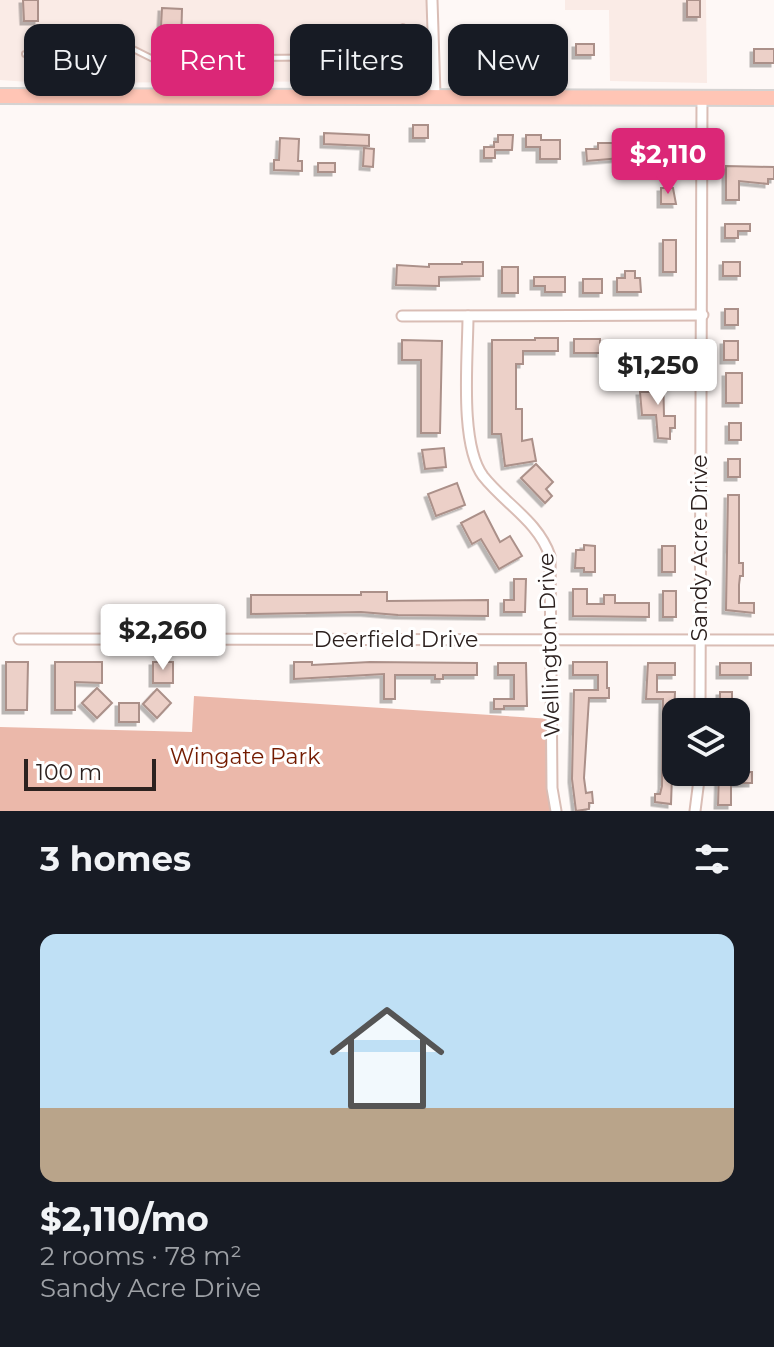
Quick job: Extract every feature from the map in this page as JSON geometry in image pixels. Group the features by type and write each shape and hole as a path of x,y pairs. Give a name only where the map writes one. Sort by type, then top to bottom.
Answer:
{"main road":[{"path":"0,96 24,96"},
{"path":"135,96 774,98"}],"street":[{"path":"432,0 435,95"},
{"name":"Sandy Acre Drive","path":"700,698 702,97"},
{"path":"402,316 703,315"},
{"name":"Wellington Drive","path":"468,316 468,437 481,474 545,540 550,556 552,788 556,811"},
{"name":"Deerfield Drive","path":"19,639 774,640"},
{"path":"695,811 698,786"}],"lane":[{"path":"135,50 153,59 290,58"}],"shaded area":[{"path":"0,0 426,0 426,24 290,24 290,82 274,82 274,24 151,24 151,82 135,83 135,24 24,24 24,82 0,80"},
{"path":"565,0 706,0 707,83 610,81 609,10 565,10"}],"green space":[{"name":"Wingate Park","path":"194,696 552,719 555,809 0,811 0,727 192,732"}],"building":[{"path":"23,0 38,0 38,21 24,21"},
{"path":"687,0 700,0 700,17 687,17"},
{"path":"162,8 182,9 182,24 161,24"},
{"path":"576,44 594,44 594,55 576,55"},
{"path":"754,49 774,49 774,63 754,63"},
{"path":"413,125 428,125 428,138 413,138"},
{"path":"324,133 369,135 369,146 324,144"},
{"path":"498,135 513,135 512,150 495,150 495,158 484,158 484,147 494,147"},
{"path":"526,135 541,135 541,140 560,140 560,159 540,159 540,147 526,147"},
{"path":"648,135 667,135 667,140 677,140 677,149 648,149"},
{"path":"280,138 299,139 298,161 302,161 302,171 274,170 274,160 279,160"},
{"path":"598,143 621,143 621,158 587,161 586,149 598,149"},
{"path":"364,148 374,149 373,167 363,166"},
{"path":"318,163 335,163 335,172 318,172"},
{"path":"726,166 774,167 774,179 768,179 768,184 739,181 739,200 726,200"},
{"path":"661,188 673,188 676,204 661,204"},
{"path":"725,224 750,224 750,231 738,231 738,238 725,238"},
{"path":"663,240 676,240 676,272 663,272"},
{"path":"483,262 483,276 439,277 439,286 396,285 397,265 429,267 429,264"},
{"path":"723,262 740,262 740,276 723,276"},
{"path":"502,267 518,267 518,293 502,293"},
{"path":"625,271 635,271 635,278 640,278 641,292 617,292 617,278 625,278"},
{"path":"534,277 565,277 565,292 545,292 545,286 534,286"},
{"path":"583,279 602,279 602,293 583,293"},
{"path":"725,309 738,309 738,325 725,325"},
{"path":"558,338 558,351 523,351 523,364 516,364 516,409 522,409 522,441 532,439 536,461 505,466 501,434 492,434 492,340"},
{"path":"574,339 600,339 600,353 574,353"},
{"path":"402,340 442,341 440,433 421,433 421,360 402,360"},
{"path":"639,341 678,341 678,355 653,355 653,359 627,358 627,344 639,344"},
{"path":"724,341 738,341 738,360 724,360"},
{"path":"653,372 663,372 664,416 675,416 675,428 670,428 670,439 658,438 656,415 642,415 640,392 653,392"},
{"path":"726,373 742,373 742,403 726,403"},
{"path":"729,423 741,423 741,440 729,440"},
{"path":"444,448 446,467 425,469 422,450"},
{"path":"728,459 740,459 740,477 728,477"},
{"path":"536,464 553,482 546,489 552,496 545,503 521,478"},
{"path":"457,483 465,505 436,516 428,494"},
{"path":"728,495 739,495 739,563 743,563 743,576 740,576 739,603 754,603 754,613 726,610"},
{"path":"484,511 500,542 510,536 522,556 499,569 481,539 472,544 461,523"},
{"path":"584,545 595,546 595,572 575,568 576,550 584,550"},
{"path":"662,546 675,546 675,572 662,572"},
{"path":"514,579 526,579 525,612 504,612 504,600 514,600"},
{"path":"573,589 587,589 587,604 604,604 604,595 615,595 615,603 649,603 649,617 573,616"},
{"path":"663,591 676,591 676,617 663,617"},
{"path":"361,592 387,592 387,601 488,600 488,616 361,612 251,614 251,595 361,595"},
{"path":"6,662 28,662 27,710 6,710"},
{"path":"55,662 102,662 102,683 75,682 75,710 55,710"},
{"path":"153,662 173,662 173,683 153,683"},
{"path":"294,662 312,662 312,665 477,663 477,675 443,675 443,679 435,679 435,675 395,675 395,699 384,699 384,674 294,679"},
{"path":"573,662 607,662 609,688 609,698 589,698 584,778 586,793 592,792 593,803 589,803 589,809 576,811 572,779 574,690 598,690 598,675 573,675"},
{"path":"498,663 526,663 527,706 494,709 494,699 514,699 514,675 498,675"},
{"path":"648,663 675,663 675,675 657,675 657,692 675,692 675,698 646,699"},
{"path":"720,663 751,663 751,675 720,675"},
{"path":"97,688 112,703 97,718 82,703"},
{"path":"157,689 171,703 157,718 143,704"},
{"path":"720,692 732,692 732,698 720,698"},
{"path":"119,703 139,703 139,722 119,722"},
{"path":"662,786 672,786 671,804 655,802 655,794 660,794"},
{"path":"719,786 731,786 731,805 718,805"}]}
